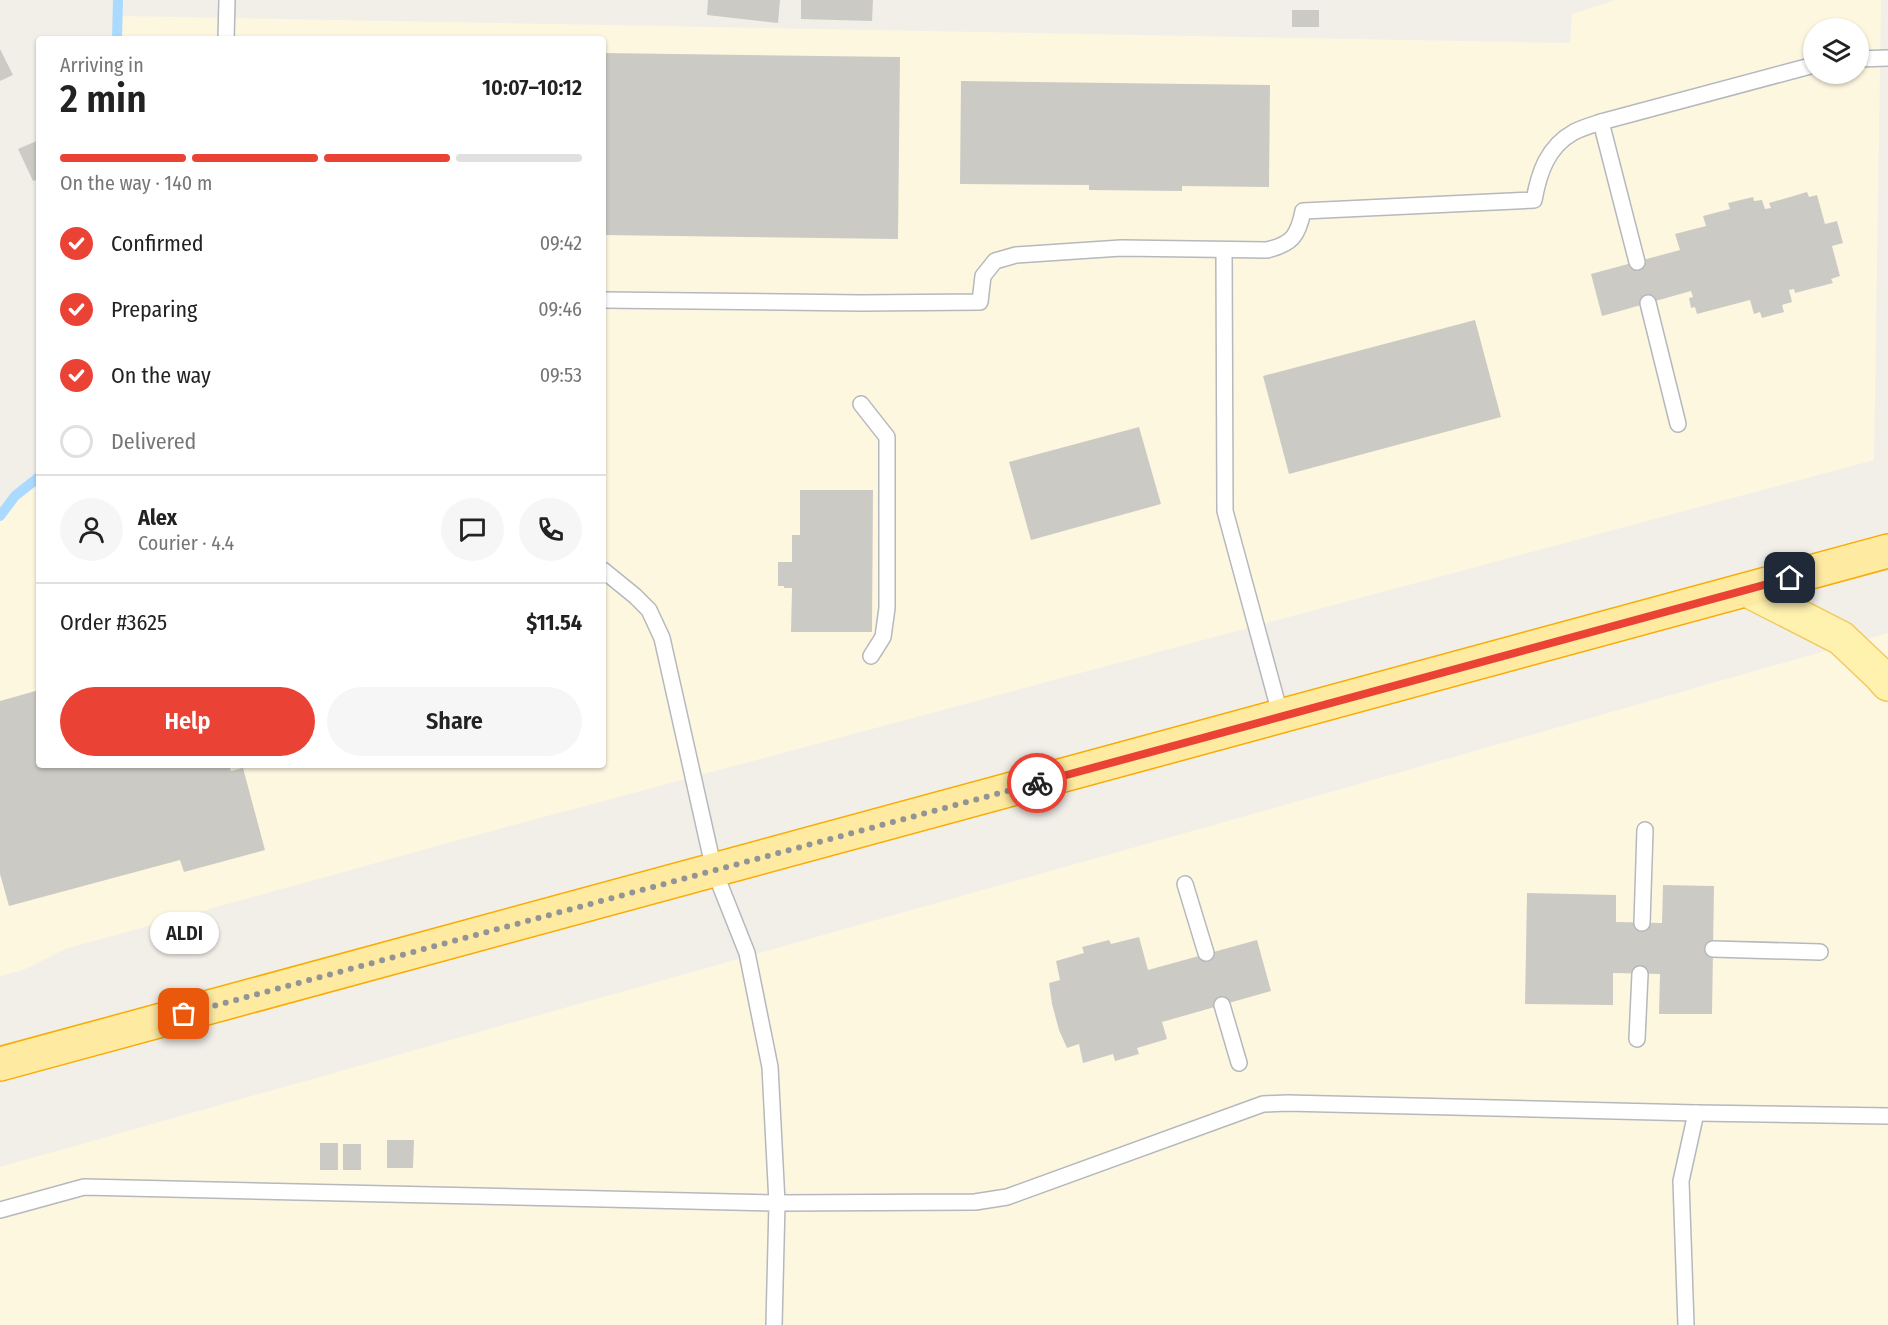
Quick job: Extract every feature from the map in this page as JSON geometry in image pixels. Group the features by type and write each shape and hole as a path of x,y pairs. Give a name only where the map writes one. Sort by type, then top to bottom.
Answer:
{"highway":[{"path":"0,1064 1888,551"}],"main road":[{"path":"1747,590 1841,638 1888,684"}],"lane":[{"path":"226,36 227,0"},
{"path":"1869,59 1888,58"},
{"path":"606,300 980,302 983,276 995,261 1016,255 1121,248 1267,250 1282,247 1292,238 1300,227 1302,211 1534,200 1539,174 1552,151 1573,133 1600,122 1803,68"},
{"path":"1600,122 1637,262"},
{"path":"1224,250 1225,511 1281,717"},
{"path":"1648,303 1678,424"},
{"path":"861,404 887,437 887,608 884,637 871,656"},
{"path":"606,572 649,610 662,638 714,870 747,953 770,1068 777,1203 774,1325"},
{"path":"1642,923 1645,830"},
{"path":"1185,884 1206,953"},
{"path":"1713,949 1820,952"},
{"path":"1637,1038 1640,974"},
{"path":"1222,1005 1239,1063"},
{"path":"0,1210 84,1187 777,1203 975,1202 1007,1197 1263,1104 1888,1116"},
{"path":"1686,1325 1681,1181 1696,1113"}],"shaded area":[{"path":"1616,0 1881,0 1874,460 473,836 65,949 23,970 0,976 0,516 15,496 36,479 36,768 606,768 606,36 117,36 117,16 1570,43 1572,14"},
{"path":"1888,633 1888,1325 0,1325 0,1167"}],"building":[{"path":"708,0 780,0 778,23 707,15"},
{"path":"801,0 873,0 872,21 801,19"},
{"path":"1292,10 1319,10 1319,27 1292,27"},
{"path":"0,49 13,75 0,81"},
{"path":"606,53 900,57 898,239 606,235"},
{"path":"961,81 1270,85 1269,187 1182,186 1182,191 1089,190 1089,185 960,184"},
{"path":"36,141 36,180 33,181 18,149"},
{"path":"1807,192 1809,197 1817,195 1825,224 1837,221 1843,243 1832,246 1840,276 1831,279 1833,283 1795,293 1794,289 1789,290 1792,302 1782,305 1784,312 1762,318 1760,312 1754,314 1750,300 1697,314 1695,307 1691,308 1689,298 1693,297 1691,291 1602,316 1591,274 1680,250 1675,234 1706,226 1703,216 1730,209 1728,203 1753,197 1754,201 1762,200 1765,209 1771,208 1769,203"},
{"path":"1475,320 1501,417 1289,474 1263,376"},
{"path":"1139,427 1161,504 1031,540 1009,462"},
{"path":"800,490 873,490 872,632 791,632 792,588 778,586 778,562 792,562 792,535 800,535"},
{"path":"36,691 36,768 230,768 231,771 243,768 265,850 184,872 180,860 9,906 0,874 0,701"},
{"path":"1663,885 1714,886 1712,1014 1659,1014 1660,974 1613,973 1613,1005 1525,1004 1527,893 1616,895 1616,922 1662,923"},
{"path":"1139,937 1148,970 1257,940 1271,991 1162,1022 1167,1039 1137,1048 1139,1054 1115,1061 1113,1054 1083,1063 1079,1044 1067,1048 1052,1004 1049,983 1060,980 1056,961 1084,953 1082,947 1109,940 1111,944"},
{"path":"387,1140 414,1140 413,1168 387,1168"},
{"path":"320,1143 338,1143 338,1170 320,1170"},
{"path":"343,1144 361,1144 361,1170 343,1170"}],"waterway":[{"path":"117,36 118,0"},
{"path":"0,516 15,496 36,479"}],"way so far":[{"path":"184,1014 1037,783"}],"place":[{"name":"ALDI","path":"184,1014"}],"route":[{"path":"1037,783 1790,578"}]}
